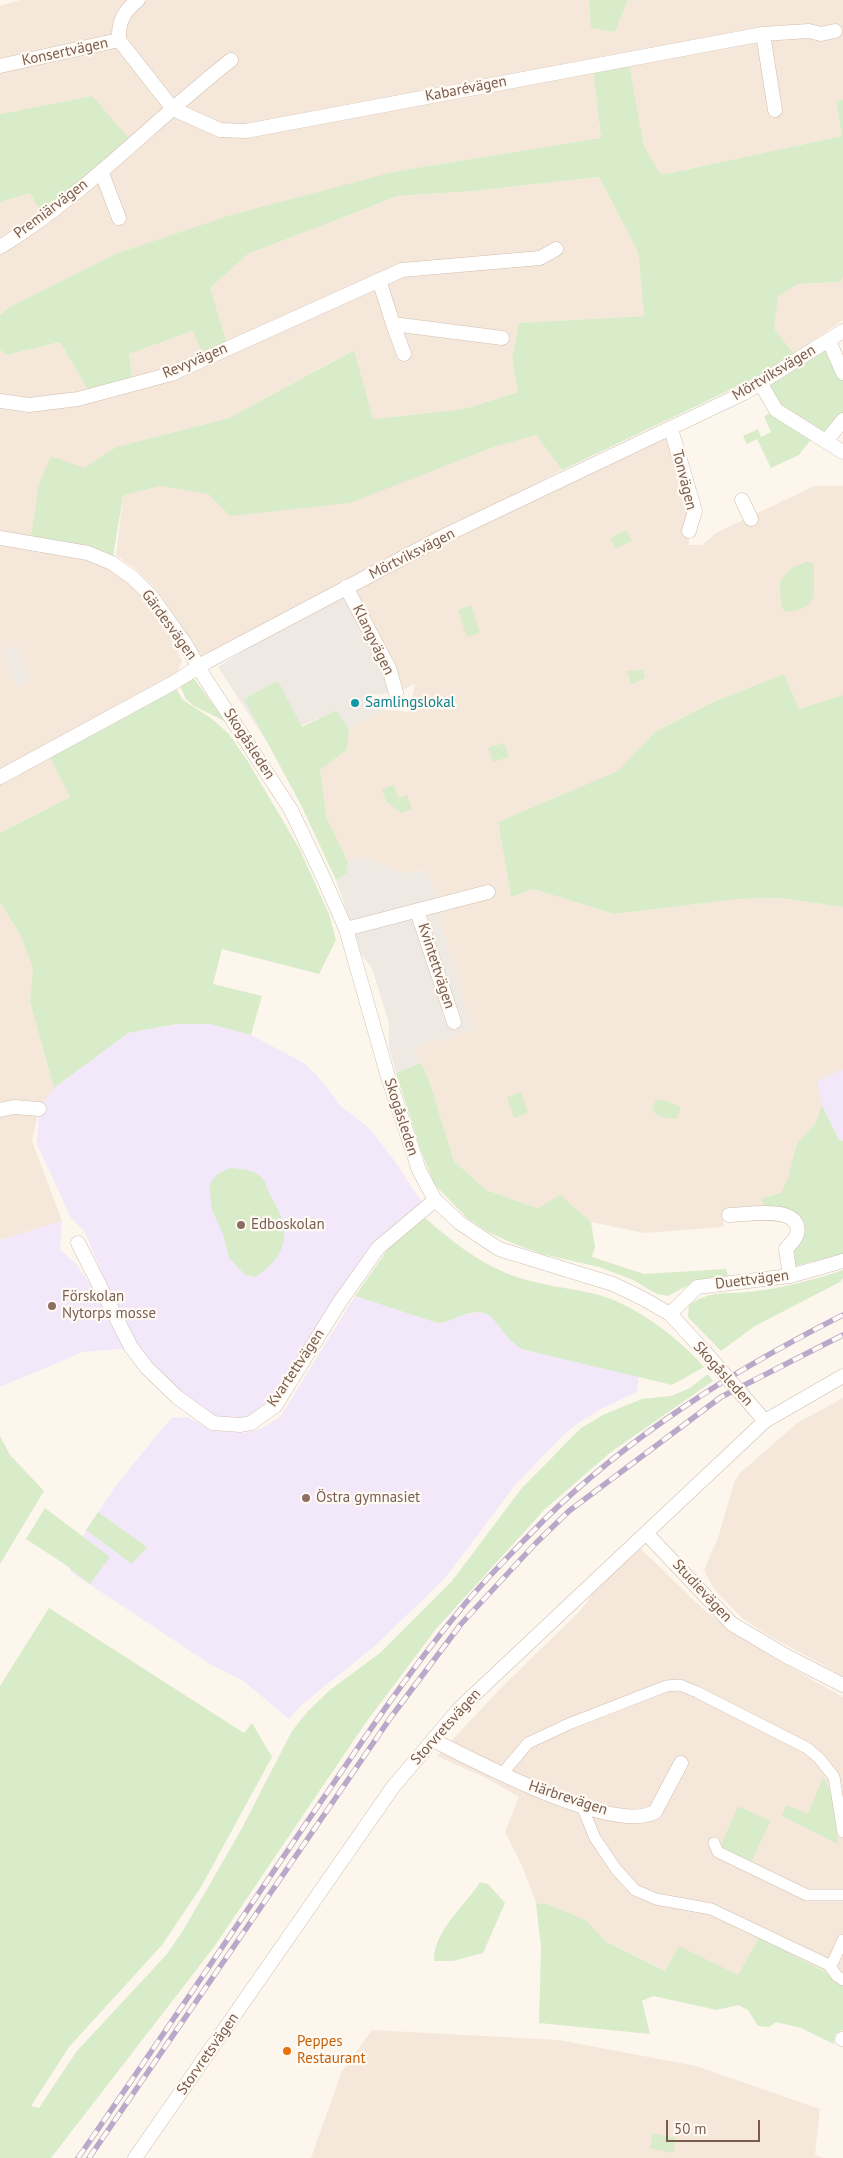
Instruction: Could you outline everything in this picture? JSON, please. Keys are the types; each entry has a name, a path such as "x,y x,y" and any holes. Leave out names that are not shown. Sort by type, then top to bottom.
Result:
{"street":[{"path":"119,40 119,28 127,9 138,0"},
{"name":"Kabarévägen","path":"174,108 220,130 246,131 763,34 809,30 821,34 835,31"},
{"path":"763,34 775,110"},
{"name":"Konsertvägen","path":"0,66 119,40 174,108"},
{"path":"174,108 190,92 231,60"},
{"name":"Premiärvägen","path":"0,247 44,218 174,108"},
{"name":"Premiärvägen","path":"101,171 119,218"},
{"name":"Revyvägen","path":"0,401 29,405 78,399 171,374 402,270 540,258 556,249"},
{"path":"379,280 404,354"},
{"path":"393,324 502,338"},
{"name":"Mörtviksvägen","path":"0,777 173,683 199,666 448,534 761,384 843,331"},
{"name":"Mörtviksvägen","path":"828,341 843,373"},
{"path":"761,384 776,410 843,452"},
{"path":"826,441 843,420"},
{"name":"Tonvägen","path":"671,428 695,511 689,531"},
{"path":"742,500 751,519"},
{"name":"Gärdesvägen","path":"0,538 88,553 112,563 133,578 152,596 199,666"},
{"name":"Klangvägen","path":"346,587 389,668 396,694"},
{"name":"Skogåsleden","path":"199,666 292,810 346,930 388,1077 419,1170 435,1200 460,1223 499,1249 613,1284 670,1314 765,1421"},
{"name":"Kvintettvägen","path":"346,930 488,892"},
{"name":"Kvintettvägen","path":"418,911 454,1022"},
{"path":"0,1110 14,1107 39,1109"},
{"name":"Kvartettvägen","path":"78,1243 131,1348 147,1368 176,1397 213,1422 240,1425 251,1423 275,1406 339,1303 378,1248 435,1200"},
{"path":"729,1216 775,1213 788,1215 797,1223 798,1232 794,1241 786,1249 790,1276"},
{"name":"Duettvägen","path":"670,1314 697,1287 790,1276 843,1262"},
{"name":"Storvretsvägen","path":"135,2158 393,1786 460,1708 765,1421 843,1376"},
{"name":"Studievägen","path":"646,1533 732,1624 788,1657 843,1685"},
{"path":"502,1774 528,1743 639,1696 666,1686 680,1685 807,1748 819,1758 834,1777 843,1832"},
{"name":"Härbrevägen","path":"433,1740 502,1774 582,1806 625,1816 648,1816 655,1812 681,1762"},
{"path":"582,1806 595,1838 616,1869 635,1890 656,1899 711,1909 829,1966 843,1980"},
{"path":"714,1843 718,1852 807,1895 843,1895"},
{"path":"829,1966 833,1962 843,1940"}],"shaded area":[{"path":"20,0 589,0 591,28 615,32 628,0 843,0 843,100 836,102 842,136 661,175 644,146 629,64 593,71 601,138 397,171 115,254 9,307 0,315 0,202 30,193 44,217 92,96 0,114 0,6"},
{"path":"599,177 638,252 644,316 520,323 512,359 518,392 464,409 373,419 353,350 229,418 116,447 84,469 88,553 152,597 182,661 173,683 70,797 0,833 0,350 7,355 60,342 91,395 133,383 129,354 193,331 210,288 248,254 398,196 473,191"},
{"path":"843,276 843,320 794,354 774,328 777,296 798,284 841,282"},
{"path":"671,429 695,511 689,531 689,545 702,545 716,533 814,486 843,486 843,695 799,709 783,675 713,702 655,732 619,771 498,822 511,897 533,889 614,914 739,899 780,898 843,907 843,1141 822,1105 815,1124 797,1144 788,1178 781,1193 761,1198 765,1208 722,1212 724,1227 644,1233 591,1222 560,1196 538,1208 486,1190 454,1161 429,1080 413,1048 472,1030 439,915 437,898 426,870 405,874 363,857 348,862 327,818 320,770 347,750 349,729 357,722 386,710 409,712 415,684 396,693 346,587"},
{"path":"536,435 562,470 203,659 156,589 137,570 116,555 123,496 160,486 208,494 230,516"},
{"path":"346,587 396,693 373,695 386,710 357,722 349,729 336,710 267,742 218,667"},
{"path":"17,645 30,681 17,686 3,650"},
{"path":"363,857 405,874 427,870 437,898 439,915 473,1030 413,1048 421,1063 396,1073 389,1048 389,1023 372,968 362,955 336,880 347,873 348,862"},
{"path":"0,902 21,936 33,968 30,1002 54,1088 39,1109 32,1141 62,1221 0,1240"},
{"name":"Edboskolan","path":"177,1024 210,1024 251,1035 304,1063 316,1074 340,1105 369,1128 394,1160 425,1207 378,1248 261,1416 213,1423 131,1348 83,1352 0,1387 0,1240 62,1221 60,1249 77,1265 130,1344 85,1232 71,1218 37,1144 39,1109 54,1088 128,1033"},
{"path":"843,1069 843,1141 839,1140 822,1105 817,1081"},
{"name":"Östra gymnasiet","path":"355,1296 437,1323 444,1323 455,1317 475,1312 488,1313 496,1320 505,1334 521,1349 639,1376 637,1392 601,1409 578,1423 562,1436 516,1484 445,1578 375,1646 300,1706 289,1719 242,1680 208,1663 71,1572 71,1566 86,1530 117,1484 172,1417 189,1418 214,1431 243,1433 263,1428 280,1417"},
{"path":"843,1398 843,1676 764,1633 742,1618 714,1589 704,1570 718,1538 734,1483 739,1474 797,1423"},
{"path":"639,1547 702,1608 728,1629 772,1657 843,1697 843,1986 825,1972 759,1937 738,1976 679,1947 666,1971 605,1941 586,1921 548,1904 536,1903 523,1868 505,1832 519,1797 486,1778 437,1756 503,1686 581,1610 603,1579"},
{"path":"372,2030 559,2040 696,2066 820,2109 815,2155 825,2158 311,2158 342,2071"}],"green space":[{"path":"589,0 628,0 615,32 591,28"},
{"path":"629,64 644,146 661,175 842,136 836,101 843,100 843,276 841,282 798,284 778,296 774,328 794,354 753,379 562,470 536,435 493,447 350,503 230,516 208,494 160,486 123,496 112,563 30,543 39,484 51,456 84,468 116,447 229,418 354,350 373,419 464,409 518,392 512,359 519,323 644,316 638,252 599,177 473,191 398,196 248,254 210,288 228,348 204,358 193,331 129,354 133,384 91,395 60,342 7,355 0,350 0,315 9,307 115,254 231,215 397,171 601,138 593,70"},
{"path":"92,96 133,143 44,218 30,193 0,202 0,114"},
{"path":"829,341 843,373 843,420 826,441 815,434 799,455 771,468 757,439 747,444 743,436 758,429 761,437 771,432 764,416 776,411 761,384"},
{"path":"626,530 632,541 616,549 610,538"},
{"path":"808,561 814,565 813,598 805,607 785,612 781,605 780,581 792,568"},
{"path":"471,605 480,633 467,637 458,610"},
{"path":"643,670 645,678 631,685 627,671"},
{"path":"784,674 799,709 843,695 843,907 780,898 739,899 614,914 533,889 511,897 498,822 618,771 655,732 713,702"},
{"path":"192,676 226,722 194,706 186,699 179,684"},
{"path":"278,681 302,727 336,710 349,729 347,750 320,770 327,818 348,862 347,873 336,880 301,805 244,699"},
{"path":"173,683 183,700 211,718 229,734 247,760 299,848 329,914 336,940 319,974 222,949 213,984 262,996 251,1035 210,1024 177,1024 128,1033 54,1088 30,1002 33,968 21,936 0,902 0,833 70,797 47,751"},
{"path":"504,743 509,757 493,762 488,748"},
{"path":"394,785 398,798 407,795 412,809 401,813 386,801 382,789"},
{"path":"421,1063 429,1080 454,1161 486,1190 538,1208 560,1195 591,1222 595,1247 592,1257 644,1274 726,1269 728,1277 713,1277 694,1282 668,1296 657,1294 633,1280 599,1267 542,1254 512,1243 488,1232 467,1218 434,1184 420,1148 396,1073"},
{"path":"521,1092 528,1113 514,1118 507,1097"},
{"path":"657,1100 664,1100 681,1107 676,1119 661,1117 654,1112 652,1106"},
{"path":"822,1105 839,1140 843,1141 843,1254 795,1266 793,1259 795,1249 804,1231 805,1224 788,1209 778,1207 765,1208 761,1198 781,1193 788,1178 797,1143 815,1124"},
{"path":"230,1168 250,1171 262,1178 284,1229 283,1244 278,1256 256,1277 245,1275 229,1258 223,1234 212,1210 209,1185 217,1174"},
{"path":"425,1218 474,1256 506,1273 539,1283 595,1294 625,1305 640,1313 669,1334 704,1367 672,1385 521,1349 508,1337 493,1318 485,1313 474,1312 437,1323 355,1296 390,1246"},
{"path":"843,1270 843,1278 840,1282 755,1326 721,1351 688,1317 689,1305 705,1297 772,1289 808,1281"},
{"path":"708,1374 713,1381 611,1452 545,1509 436,1629 364,1725 214,1947 51,2158 0,2158 0,1686 49,1608 244,1733 252,1723 272,1757 201,1887 162,1945 69,2047 31,2106 39,2108 76,2052 167,1954 184,1929 241,1830 292,1731 308,1711 330,1690 380,1653 452,1581 521,1489 581,1428 605,1414 642,1399 671,1396 690,1388"},
{"path":"0,1436 10,1455 44,1491 0,1564"},
{"path":"45,1508 110,1557 90,1584 63,1563 26,1539"},
{"path":"98,1512 147,1547 132,1564 86,1530"},
{"path":"823,1777 832,1794 838,1844 782,1816 786,1805 808,1814"},
{"path":"738,1806 770,1821 752,1861 720,1847"},
{"path":"480,1882 488,1884 505,1903 483,1953 453,1961 434,1961 435,1950 444,1929"},
{"path":"536,1903 548,1904 587,1921 605,1941 665,1971 679,1946 738,1975 759,1937 825,1972 843,1986 843,2030 835,2034 834,2044 801,2028 776,2022 769,2027 758,2026 748,2010 738,2005 717,2010 653,1996 642,2001 650,2034 539,2023 541,1947"},
{"path":"653,2133 676,2138 673,2153 650,2148"}],"railway":[{"path":"78,2158 381,1714 419,1661 470,1598 543,1521 611,1460 685,1406 723,1382 762,1358 843,1315"},
{"path":"89,2158 391,1717 461,1624 535,1544 569,1511 721,1397 843,1335"}],"place":[{"name":"Samlingslokal","path":"355,703"},
{"name":"Edboskolan","path":"241,1225"},
{"name":"Förskolan Nytorps mosse","path":"52,1306"},
{"name":"Östra gymnasiet","path":"306,1498"},
{"name":"Peppes Restaurant","path":"287,2051"}]}
